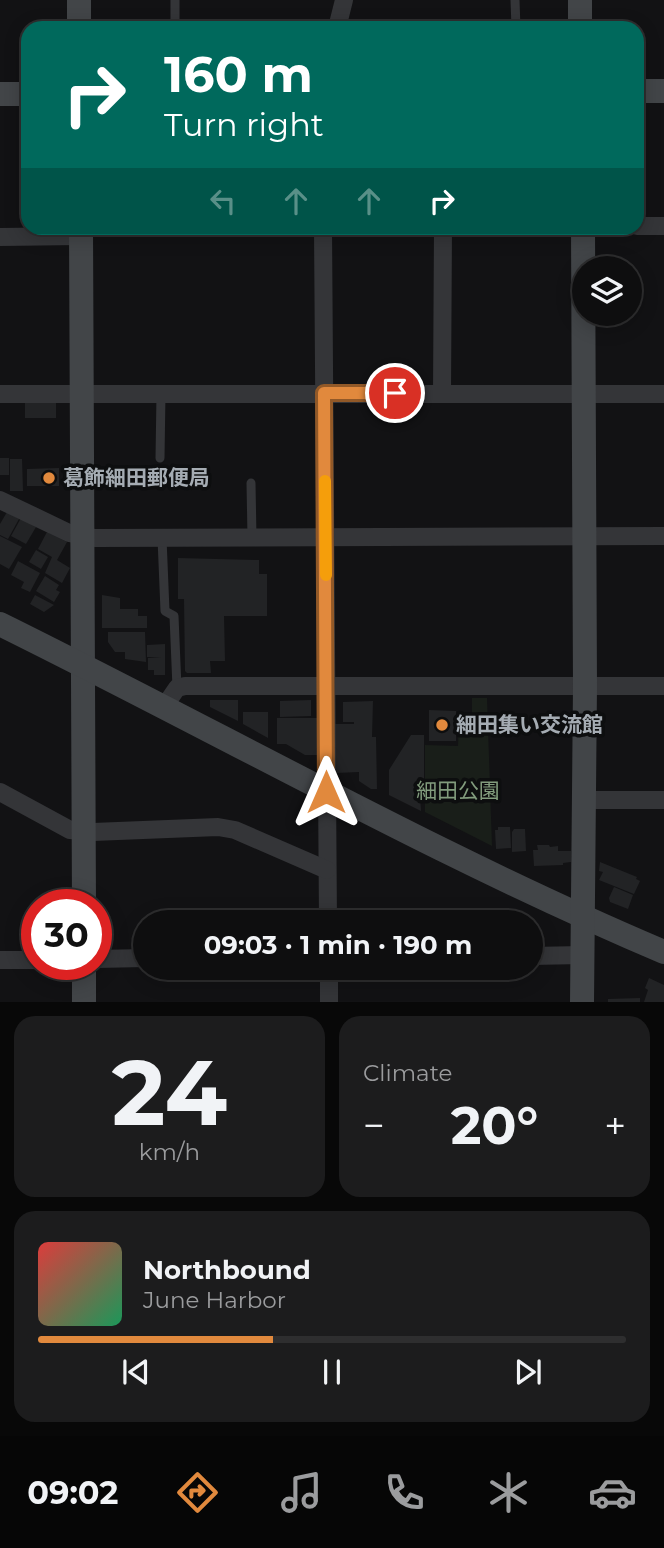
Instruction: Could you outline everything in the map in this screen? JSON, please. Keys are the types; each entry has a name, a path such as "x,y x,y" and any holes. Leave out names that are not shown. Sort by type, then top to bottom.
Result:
{"street":[{"path":"79,0 79,21"},
{"path":"339,21 344,0"},
{"path":"580,0 580,21"},
{"path":"644,91 664,91"},
{"path":"0,94 21,94"},
{"path":"644,226 664,226"},
{"path":"0,237 27,235"},
{"path":"81,235 84,889"},
{"path":"323,235 328,910"},
{"path":"442,393 443,235"},
{"path":"582,1002 585,686 583,235"},
{"path":"0,394 664,394"},
{"path":"0,500 69,533 95,538 664,536"},
{"path":"0,624 82,664 170,697 326,792 583,917 664,953"},
{"path":"170,697 185,686 664,686"},
{"path":"0,792 70,830 218,827 235,830 327,870"},
{"path":"584,800 664,800"},
{"path":"543,956 583,955"},
{"path":"112,959 133,958"},
{"path":"0,960 21,960"},
{"path":"84,980 84,1002"},
{"path":"329,980 329,1002"}],"lane":[{"path":"175,0 175,21"},
{"path":"515,0 516,21"},
{"path":"160,458 161,394"},
{"path":"251,483 252,537"},
{"path":"162,538 165,611 174,616 170,697"}],"green space":[{"name":"細田公園","path":"472,698 487,698 492,846 425,812 425,745 458,746 459,720 472,720"}],"building":[{"path":"25,403 56,403 56,418 25,418"},
{"path":"0,458 9,458 9,475 0,475"},
{"path":"10,459 22,459 23,491 10,491"},
{"path":"59,468 59,486 27,486 27,469"},
{"path":"7,512 19,519 8,539 0,535 0,524"},
{"path":"21,518 36,527 26,544 11,536"},
{"path":"47,532 67,542 57,560 70,568 62,583 45,573 52,557 38,549"},
{"path":"0,536 22,547 9,569 0,564"},
{"path":"36,550 48,557 41,569 29,562"},
{"path":"178,558 259,560 259,574 267,574 267,616 224,616 225,661 210,661 211,673 185,671 184,599 178,599"},
{"path":"18,561 40,573 30,592 21,588 24,582 11,575"},
{"path":"45,576 59,585 56,590 60,592 54,602 36,591"},
{"path":"35,595 54,605 44,612 30,604"},
{"path":"102,595 120,598 120,609 138,609 138,616 147,616 147,628 102,628"},
{"path":"108,632 145,632 146,662 125,659 125,652 115,652 108,642"},
{"path":"165,644 165,675 154,675 154,670 148,670 148,658 161,657 147,657 147,645"},
{"path":"210,700 238,700 238,721 210,707"},
{"path":"311,700 311,716 280,717 280,701"},
{"path":"373,701 372,737 376,737 377,789 371,789 359,781 359,772 336,773 335,724 354,724 343,722 343,702"},
{"path":"429,710 456,711 456,741 429,741"},
{"path":"243,712 268,712 268,738 243,724"},
{"path":"277,718 317,718 317,755 305,755 286,744 277,744"},
{"path":"411,735 424,735 424,796 420,796 421,811 389,795 389,770"},
{"path":"498,827 510,827 511,848 496,849 495,830 498,830"},
{"path":"514,829 525,829 526,851 512,852"},
{"path":"537,845 558,846 558,851 571,851 571,862 563,865 534,866 533,850 538,850"},
{"path":"600,862 637,877 640,881 634,894 599,880 603,872 599,871"},
{"path":"614,887 633,895 628,909 610,902"},
{"path":"649,978 664,985 664,1002 644,1002"},
{"path":"640,998 640,1002 608,1002 608,999"}],"slow traffic":[{"path":"325,481 326,575"}],"place":[{"name":"葛飾細田郵便局","path":"49,478"},
{"name":"細田集い交流館","path":"442,725"}],"route":[{"path":"326,792 324,393 395,393"}]}
